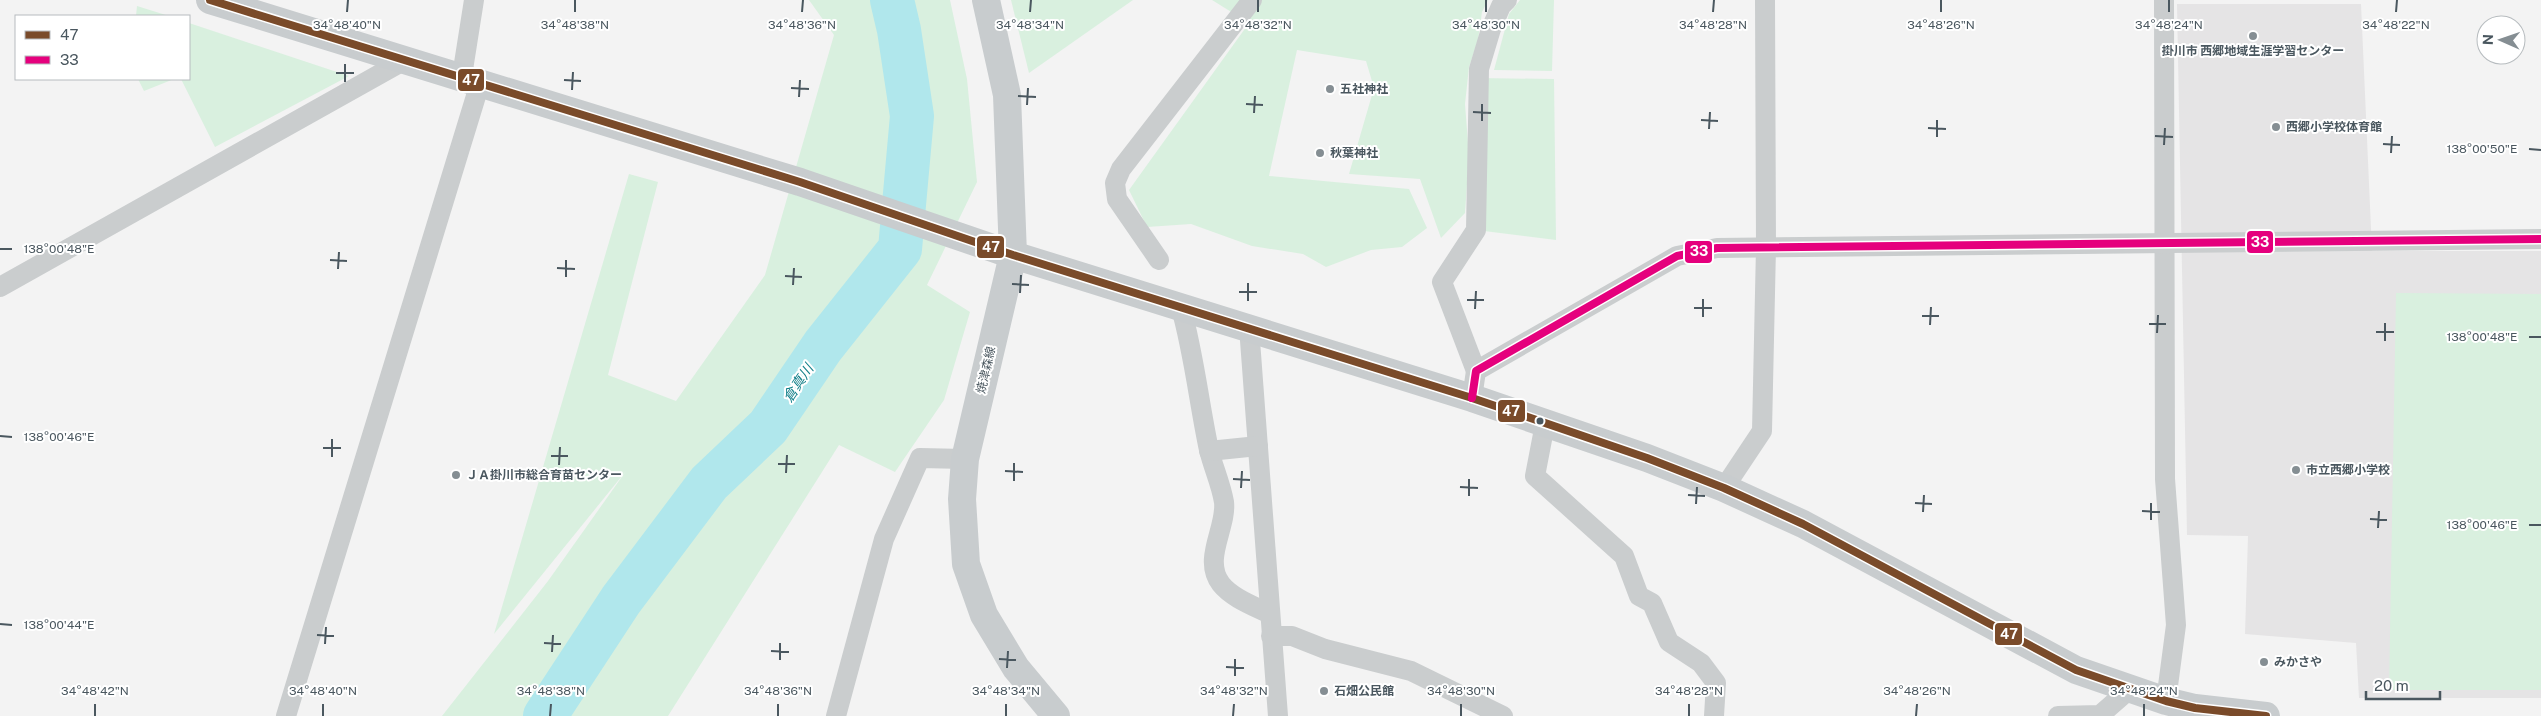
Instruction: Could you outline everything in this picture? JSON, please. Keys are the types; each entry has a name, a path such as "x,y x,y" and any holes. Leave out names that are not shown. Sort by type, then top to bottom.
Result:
{"main road":[{"path":"210,0 808,184 1013,255 1472,398 1647,458 1724,488 1803,524 2076,670 2166,700 2195,712 2266,716"},
{"name":"焼津森線","path":"986,0 1006,95 1013,255 965,459 962,499 966,564 984,615 1016,668 1056,716"}],"street":[{"path":"286,716 471,79 474,0"},
{"path":"1159,260 1117,199 1114,183 1121,169 1252,0"},
{"path":"1472,398 1476,371 1442,282 1476,230 1479,69 1491,29 1501,6 1507,0"},
{"path":"1724,488 1762,431 1766,248 1765,0"},
{"path":"2164,0 2163,242 2165,479 2176,626 2166,700"},
{"path":"0,287 405,60"},
{"path":"1476,371 1677,256 1717,248 2541,239"},
{"path":"1181,308 1188,334 1209,451 1224,502 1215,556 1215,568 1221,583 1237,597 1270,614"},
{"path":"1249,328 1278,716"},
{"path":"1545,424 1535,476 1624,556 1640,596 1652,603 1669,642 1701,663 1716,683 1714,716"},
{"path":"1209,451 1258,446"},
{"path":"836,716 884,540 920,458 965,459"},
{"path":"1271,636 1292,636 1325,649 1411,672 1503,716"},
{"path":"2058,716 2100,715 2131,688"}],"shaded area":[{"path":"2177,4 2361,4 2372,251 2541,251 2541,698 2359,698 2356,643 2245,634 2248,536 2187,535"}],"green space":[{"path":"809,0 950,0 967,79 977,182 927,285 970,312 944,400 895,472 839,445 668,716 442,716 548,581 626,471 494,634 629,174 658,182 608,375 676,401 765,275 834,35"},
{"path":"1011,0 1133,0 1029,73"},
{"path":"1212,0 1488,0 1482,12 1478,40 1469,67 1465,104 1469,156 1465,213 1441,238 1420,179 1349,174 1374,88 1366,61 1297,50 1269,176 1409,189 1427,228 1402,247 1371,250 1326,267 1303,254 1252,246 1191,224 1147,227 1129,190 1249,23"},
{"path":"1520,0 1554,0 1552,71 1494,70 1509,14"},
{"path":"137,6 166,15 136,15"},
{"path":"190,23 349,76 215,147 182,80 190,80"},
{"path":"1478,78 1554,79 1556,240 1476,230"},
{"path":"138,80 172,80 144,91"},
{"path":"2396,293 2541,294 2541,690 2389,690"}],"waterway":[{"name":"倉真川","path":"545,716 621,600 709,483 768,427 823,346 900,249 912,116 899,30 892,0"}],"transit line":[{"name":"47","path":"210,0 800,182 1013,255 1472,398 1647,458 1724,488 1803,524 2076,670 2166,701 2195,708 2266,716"},
{"name":"33","path":"1472,398 1476,371 1677,256 1717,248 2541,239"}],"place":[{"name":"掛川市 西郷地域生涯学習センター","path":"2253,36"},
{"name":"五社神社","path":"1330,89"},
{"name":"西郷小学校体育館","path":"2276,127"},
{"name":"秋葉神社","path":"1320,153"},
{"name":"市立西郷小学校","path":"2296,470"},
{"name":"ＪＡ掛川市総合育苗センター","path":"456,475"},
{"name":"みかさや","path":"2264,662"},
{"name":"石畑公民館","path":"1324,691"}]}
